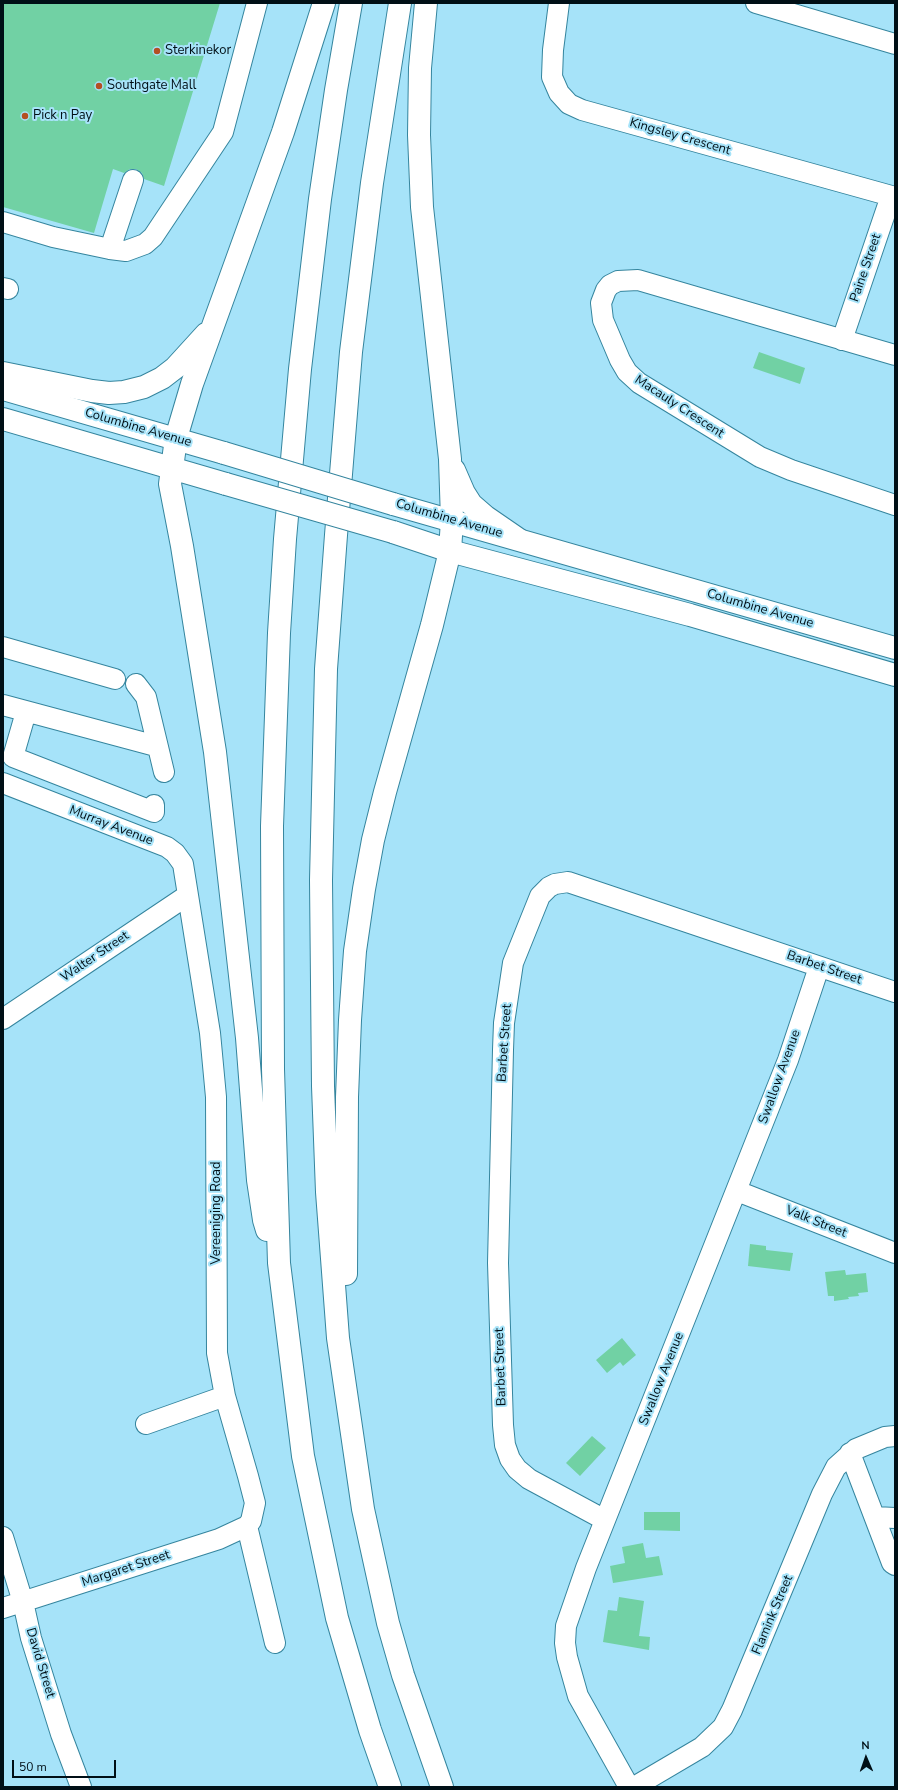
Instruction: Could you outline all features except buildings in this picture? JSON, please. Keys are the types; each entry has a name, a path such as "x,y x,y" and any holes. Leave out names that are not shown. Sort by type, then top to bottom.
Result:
{"main road":[{"path":"279,1263 264,1220 258,1180 247,1038 223,809 183,553 170,484 176,438 192,384 283,132 324,3"},
{"path":"351,3 336,90 320,199 300,369 279,633 272,826 272,1069 279,1263 303,1456 335,1610 370,1730 390,1787"},
{"path":"400,3 372,183 351,352 326,669 321,880 323,1086 327,1192 338,1338 363,1509 388,1623 403,1675 442,1787"},
{"path":"338,1338 344,1300 346,1270 347,1097 350,1020 355,951 364,889 384,792 432,625 450,551 452,520 450,459 422,207 419,128 420,68 426,3"},
{"path":"3,373 92,391 109,393 124,392 144,387 162,378 175,368 214,326"},
{"name":"Columbine Avenue","path":"3,389 176,438 393,504 895,648"},
{"name":"Columbine Avenue","path":"3,419 393,532 450,551 690,615 895,675"},
{"path":"450,459 464,493 471,504 486,517 518,539"}],"street":[{"path":"3,222 110,250 126,252 144,244 153,237 223,132 257,3"},
{"name":"Kingsley Crescent","path":"559,3 553,50 552,77 559,93 569,104 582,110 893,197"},
{"path":"756,3 814,11 895,44"},
{"path":"110,250 133,180"},
{"name":"Paine Street","path":"842,340 893,197"},
{"name":"Macauly Crescent","path":"895,356 638,280 618,281 610,285 606,290 601,303 603,320 620,360 627,372 639,383 760,457 791,470 895,505"},
{"path":"3,647 115,678"},
{"path":"136,684 146,697 156,746 164,772"},
{"path":"3,705 156,746"},
{"path":"26,712 13,757 154,812 154,805"},
{"name":"Murray Avenue","path":"3,783 167,847 175,853 183,864 188,895"},
{"name":"Barbet Street","path":"605,1520 529,1479 517,1470 510,1459 505,1445 502,1425 498,1263 502,1050 512,969 521,939 540,896 549,887 568,882 895,992"},
{"name":"Walter Street","path":"3,1019 188,895"},
{"name":"Vereeniging Road","path":"188,895 210,1033 216,1097 217,1353 225,1396 248,1476 254,1503 251,1521 247,1526"},
{"name":"Swallow Avenue","path":"629,1787 578,1696 572,1678 565,1643 566,1626 571,1607 605,1520 788,1060 819,967"},
{"name":"Valk Street","path":"737,1190 895,1253"},
{"path":"146,1424 225,1396"},
{"name":"Flamink Street","path":"634,1787 702,1747 723,1727 754,1659 825,1488 836,1467 850,1453 884,1437 895,1436"},
{"path":"850,1453 892,1563 895,1565"},
{"path":"875,1517 895,1518"},
{"path":"247,1526 274,1643"},
{"name":"Margaret Street","path":"3,1608 219,1539 247,1526"},
{"name":"David Street","path":"3,1537 61,1734 81,1787"}],"place":[{"name":"Sterkinekor","path":"157,51"},
{"name":"Southgate Mall","path":"99,86"},
{"name":"Pick n Pay","path":"25,116"}]}
